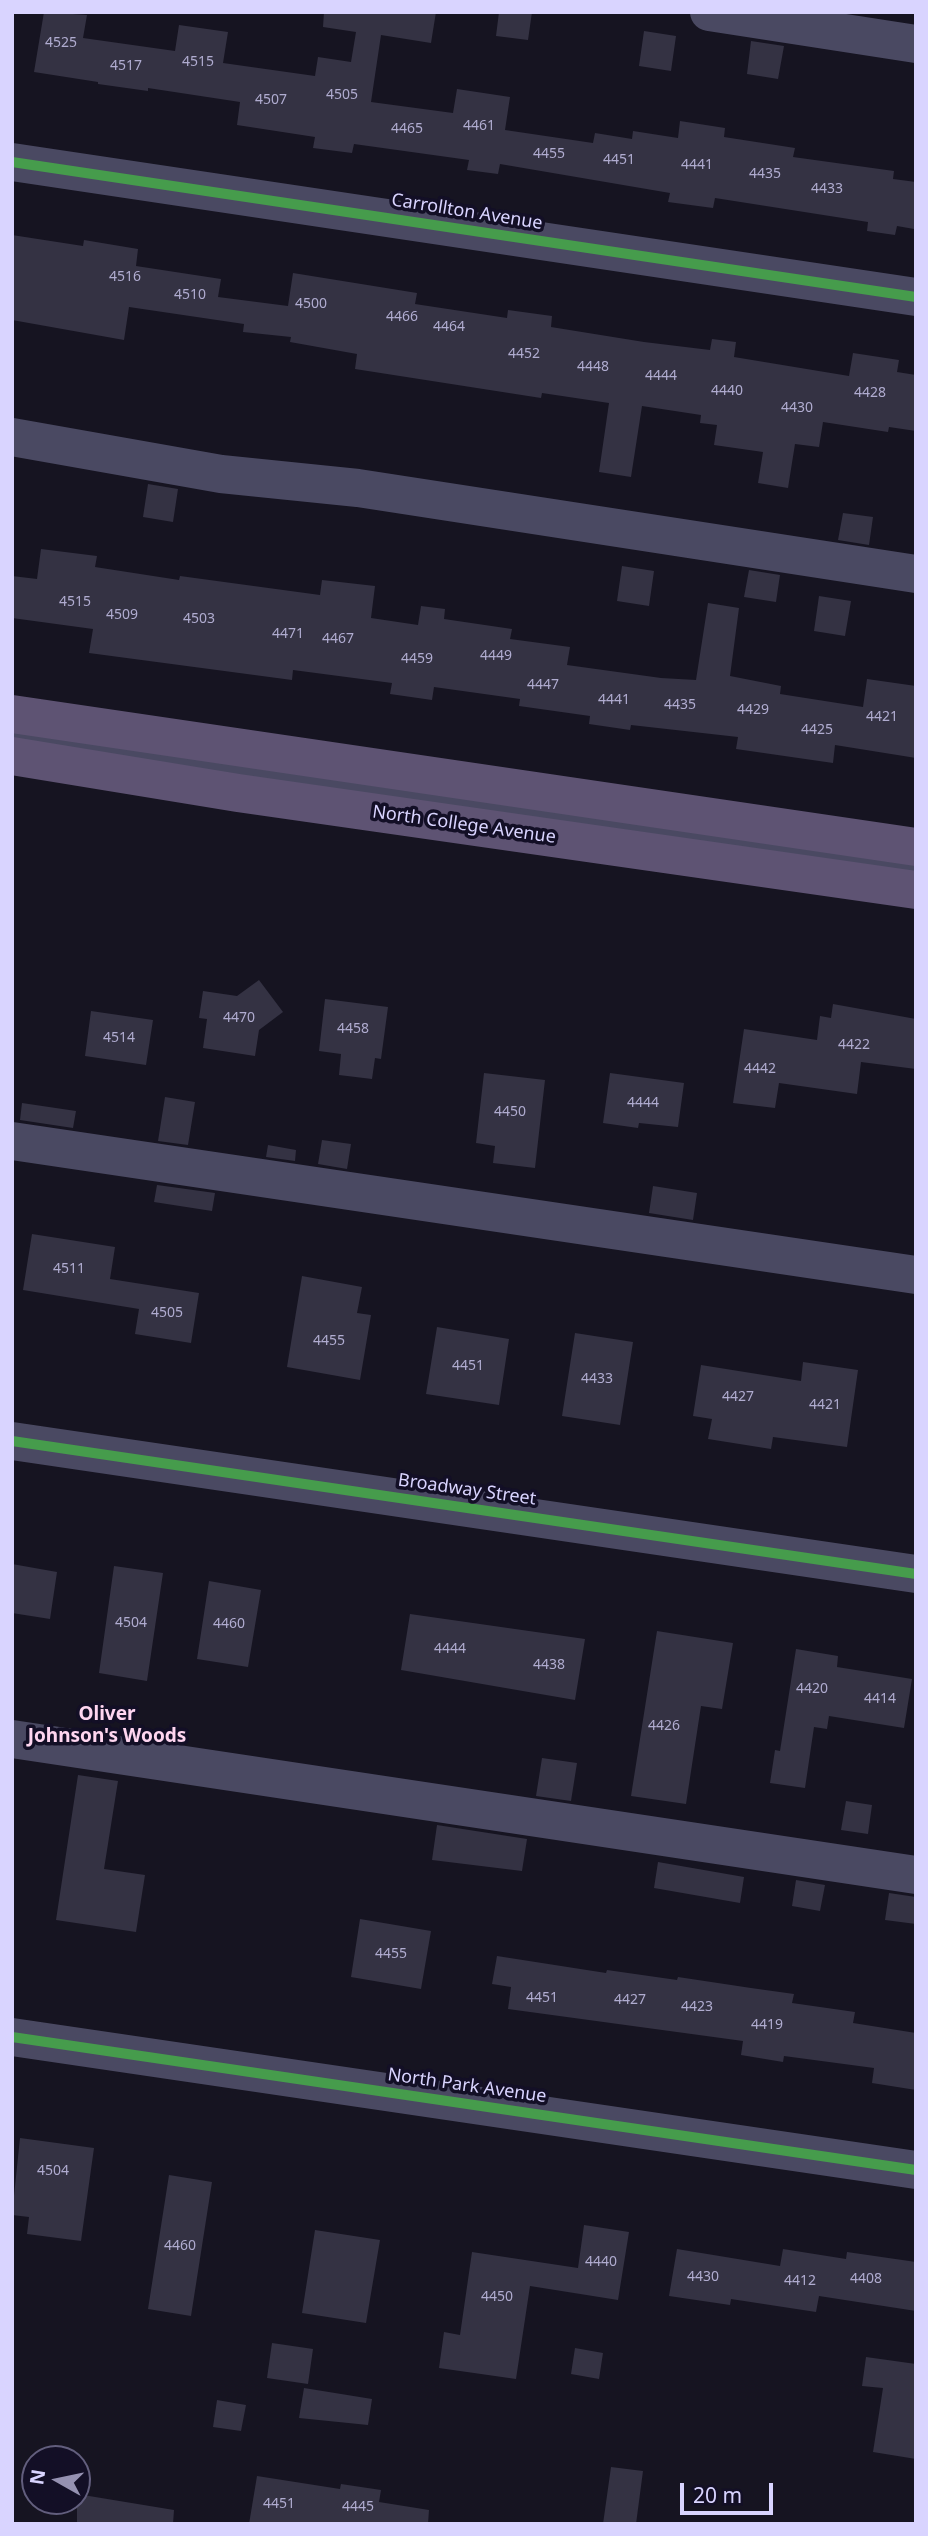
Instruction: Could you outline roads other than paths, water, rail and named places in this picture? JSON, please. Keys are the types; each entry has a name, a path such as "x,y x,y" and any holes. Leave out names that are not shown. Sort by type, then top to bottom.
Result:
{"main road":[{"path":"12,714 916,848"},
{"name":"North College Avenue","path":"12,756 251,795 916,890"}],"street":[{"path":"709,12 916,44"},
{"name":"Carrollton Avenue","path":"12,162 916,297"},
{"path":"12,437 221,474 358,488 916,574"},
{"name":"North College Avenue","path":"12,737 916,868"},
{"path":"12,1141 916,1275"},
{"name":"Broadway Street","path":"12,1440 916,1574"},
{"path":"12,1739 916,1875"},
{"name":"North Park Avenue","path":"12,2037 916,2170"}],"district":[{"name":"Oliver Johnson's Woods","path":"107,1726"}]}
